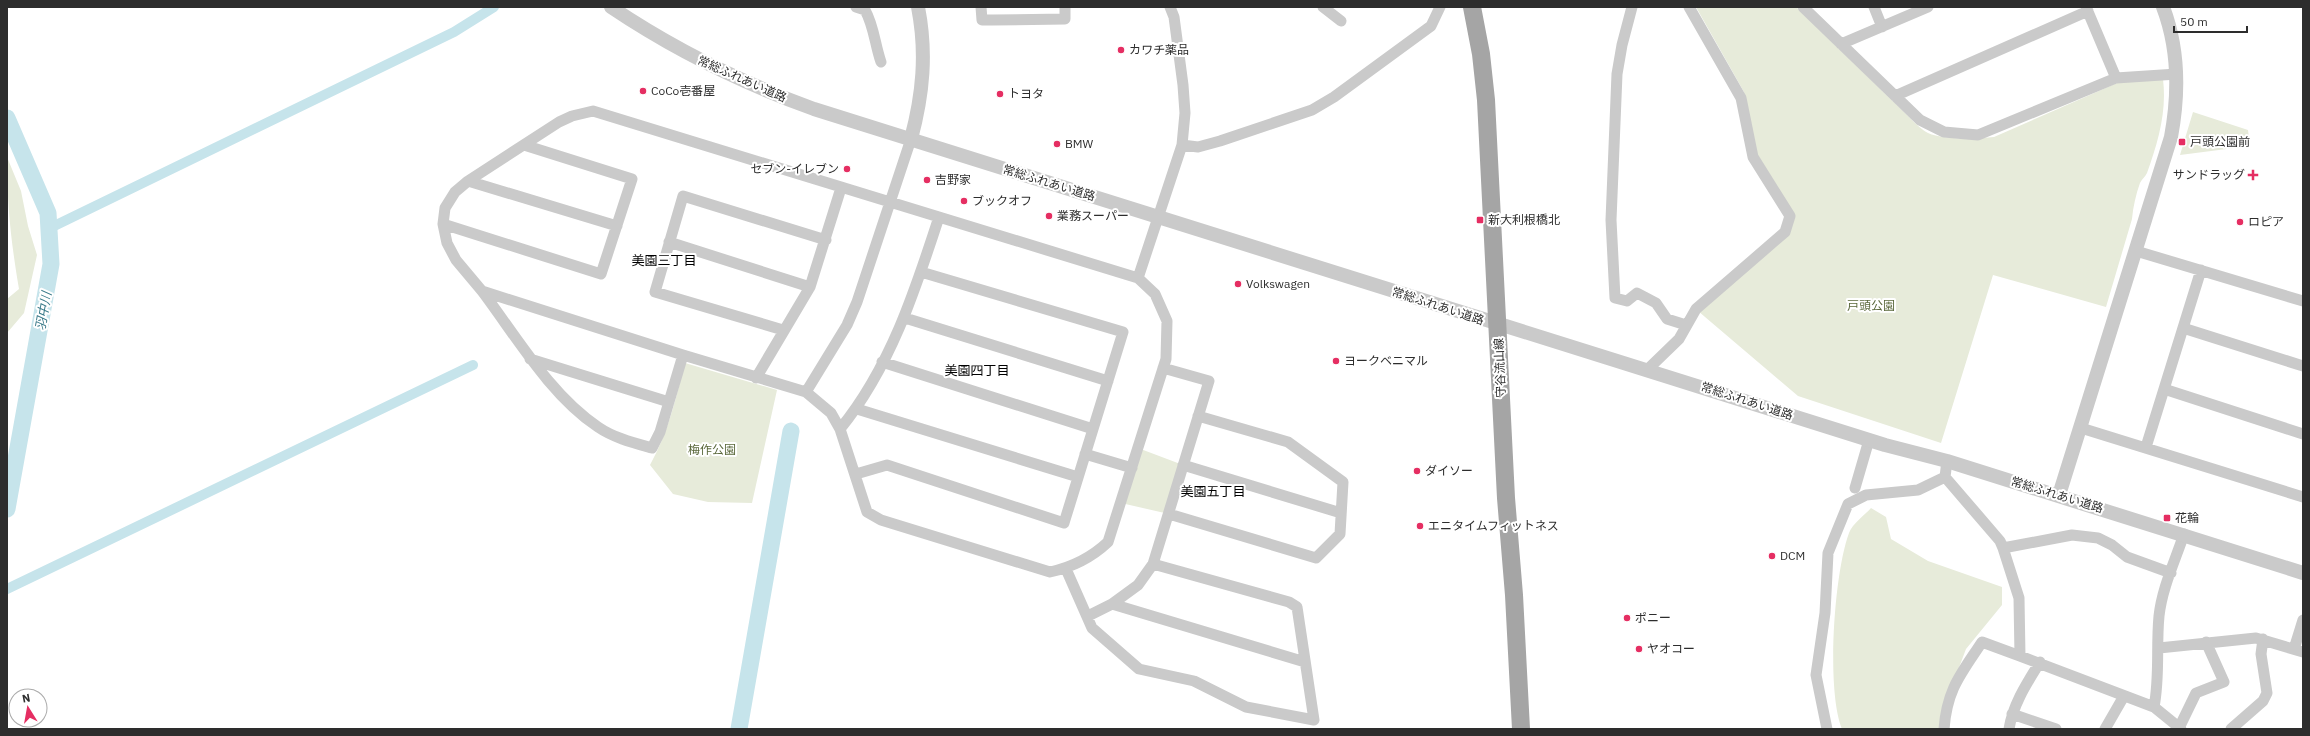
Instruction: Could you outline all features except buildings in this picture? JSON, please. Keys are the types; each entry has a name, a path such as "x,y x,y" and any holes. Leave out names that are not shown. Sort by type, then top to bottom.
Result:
{"main road":[{"name":"守谷流山線","path":"1472,7 1481,54 1486,100 1490,201 1499,325 1506,498 1514,595 1521,729"}],"street":[{"name":"常総ふれあい道路","path":"611,7 647,31 703,62 768,92 814,109 1159,216 1499,325 1869,440 1946,461 2184,534 2303,573"},
{"path":"856,7 865,10 872,22 874,44 882,62"},
{"path":"806,392 847,325 891,203 911,139 922,91 924,68 923,32 918,7"},
{"path":"981,7 982,20 1000,20 1065,19 1065,7"},
{"path":"1138,278 1182,145 1185,113 1183,85 1174,17 1170,7"},
{"path":"1323,7 1341,21"},
{"path":"1182,145 1198,146 1220,141 1312,110 1334,97 1431,26 1440,7"},
{"path":"1632,7 1622,44 1617,74 1611,220 1615,298 1627,301 1637,293 1656,303 1668,319 1686,325"},
{"path":"1647,370 1679,339 1696,308 1785,232 1790,216 1753,157 1741,98 1690,7"},
{"path":"1803,7 1920,120 1933,128 1956,134 1978,135 2116,78 2177,74"},
{"path":"1874,7 1882,27"},
{"path":"1841,44 1928,7"},
{"path":"2059,496 2171,137 2176,113 2177,74 2172,36 2163,7"},
{"path":"1895,96 2087,9 2116,78"},
{"path":"482,291 756,378 806,392 831,413 840,429 856,474 867,512 881,520 1050,572 1066,569 1089,557 1108,542 1163,368 1167,344 1167,321 1155,294 1138,278 593,112 583,112 566,119 468,180 455,192 445,208 443,224 447,243 456,260 482,291 529,358 581,415 599,428 628,442 652,448 660,432 683,355"},
{"path":"443,224 601,274 632,179 524,145"},
{"path":"468,180 617,226"},
{"path":"756,378 783,330 810,287 826,240 841,188"},
{"path":"783,330 655,292 668,242 683,196 826,240"},
{"path":"840,429 857,409 905,318 939,217"},
{"path":"668,242 810,287"},
{"path":"2136,251 2303,301"},
{"path":"2146,447 2201,270"},
{"path":"856,474 887,465 1064,523 1123,332 921,272"},
{"path":"905,318 1108,381"},
{"path":"2183,328 2303,366"},
{"path":"529,358 669,402"},
{"path":"882,362 1093,429"},
{"path":"1088,616 1112,604 1138,585 1153,564 1169,514 1209,381 1163,368"},
{"path":"2164,389 2303,434"},
{"path":"857,409 1078,477"},
{"path":"1169,514 1316,558 1340,534 1343,482 1288,442 1198,416"},
{"path":"2081,428 2303,497"},
{"path":"1855,488 1869,440"},
{"path":"1085,454 1132,468"},
{"path":"1946,461 1945,477 2000,541 2003,548 2019,598 2020,656"},
{"path":"1183,465 1341,513"},
{"path":"1826,729 1816,675 1825,613 1828,553 1848,504 1866,495 1918,490 1945,477"},
{"path":"2154,707 2158,687 2160,611 2184,534"},
{"path":"2003,548 2072,535 2098,538 2112,545 2127,557 2171,573"},
{"path":"1066,569 1092,628 1140,669 1194,681 1246,707 1314,720 1297,607 1289,602 1153,564"},
{"path":"1112,604 1305,662"},
{"path":"2159,648 2206,642 2263,639 2299,650 2303,620"},
{"path":"2231,729 2263,700 2267,693 2261,654 2263,639"},
{"path":"1944,729 1946,707 1954,684 1982,642 2040,662 2154,707 2180,728 2196,693 2224,682 2206,642"},
{"path":"2009,729 2012,714 2022,691 2040,662"},
{"path":"2104,729 2124,696"},
{"path":"2012,714 2056,729"}],"green space":[{"name":"戸頭公園","path":"1696,7 1796,7 1919,127 1928,133 1942,137 1994,137 2124,80 2163,79 2164,103 2161,127 2147,173 2140,183 2137,192 2132,219 2106,307 1993,275 1941,443 1798,396 1698,311 1794,221 1755,153 1744,92"},
{"path":"2193,112 2248,130 2250,146 2180,155"},
{"path":"7,157 21,191 28,226 37,255 24,313 7,333 7,299 19,289 10,223"},
{"name":"梅作公園","path":"685,363 777,390 752,503 708,502 673,494 650,465 667,428"},
{"path":"1138,448 1183,465 1169,514 1121,503"},
{"path":"1871,508 1886,517 1891,539 1928,561 2002,587 2002,605 1966,649 1949,694 1945,729 1842,729 1837,711 1834,688 1833,660 1839,575 1849,533 1856,523"}],"waterway":[{"path":"50,228 454,32 494,7"},
{"name":"羽中川","path":"7,118 48,213 51,264 7,509"},
{"path":"7,589 473,365"},
{"path":"739,729 791,431"}],"place":[{"name":"カワチ薬品","path":"1121,50"},
{"name":"CoCo壱番屋","path":"643,91"},
{"name":"トヨタ","path":"1000,94"},
{"name":"戸頭公園前","path":"2182,142"},
{"name":"BMW","path":"1057,144"},
{"name":"セブン-イレブン","path":"847,169"},
{"name":"サンドラッグ","path":"2253,175"},
{"name":"吉野家","path":"927,180"},
{"name":"ブックオフ","path":"964,201"},
{"name":"業務スーパー","path":"1049,216"},
{"name":"新大利根橋北","path":"1480,220"},
{"name":"ロピア","path":"2240,222"},
{"name":"Volkswagen","path":"1238,284"},
{"name":"ヨークベニマル","path":"1336,361"},
{"name":"ダイソー","path":"1417,471"},
{"name":"花輪","path":"2167,518"},
{"name":"エニタイムフィットネス","path":"1420,526"},
{"name":"DCM","path":"1772,556"},
{"name":"ポニー","path":"1627,618"},
{"name":"ヤオコー","path":"1639,649"}],"district":[{"name":"美園三丁目","path":"664,260"},
{"name":"美園四丁目","path":"977,370"},
{"name":"美園五丁目","path":"1213,491"}]}
